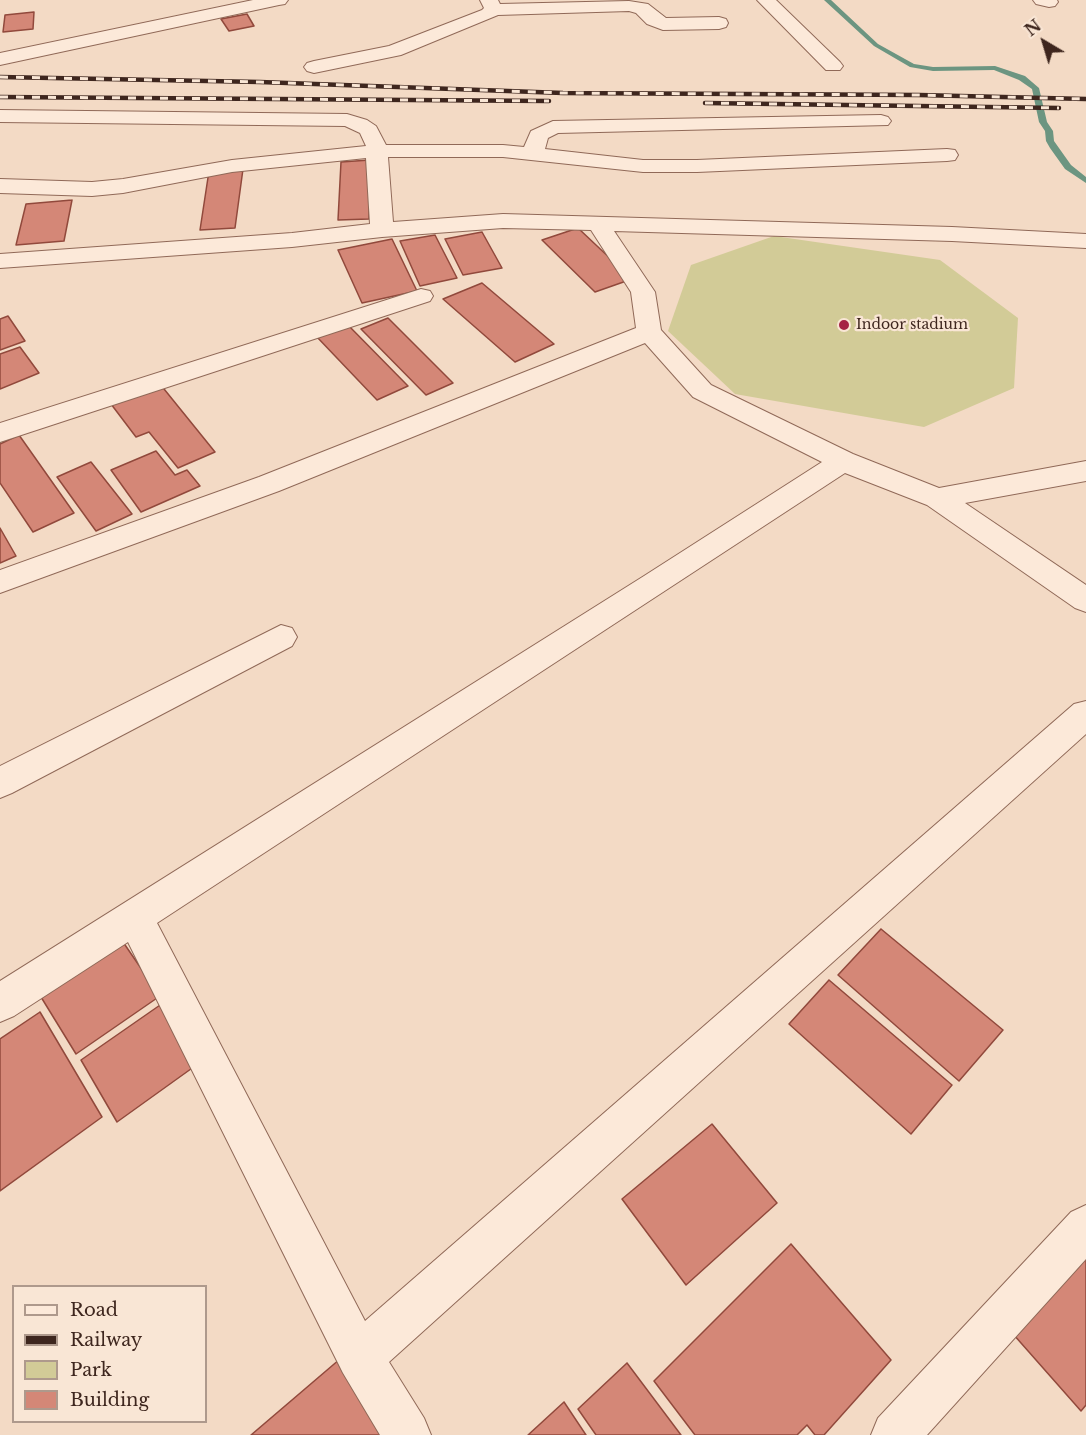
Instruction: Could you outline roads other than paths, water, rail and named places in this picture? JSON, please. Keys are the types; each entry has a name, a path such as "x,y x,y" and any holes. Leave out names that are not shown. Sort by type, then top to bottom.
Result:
{"street":[{"path":"0,59 279,0"},
{"path":"765,0 833,66"},
{"path":"314,67 380,56 492,5 629,6 642,8 663,24 719,23"},
{"path":"0,116 347,120 369,130 376,151 382,230"},
{"path":"533,155 538,135 553,127 881,122"},
{"path":"0,186 92,189 123,186 232,166 376,151 503,152 643,166 697,166 947,155"},
{"path":"0,261 292,240 382,230 503,221 952,234 1084,242"},
{"path":"598,224 643,292 649,332 702,391 843,461 937,498 1086,600"},
{"path":"0,433 421,296"},
{"path":"0,582 269,484 649,332"},
{"path":"0,1003 843,461"},
{"path":"937,498 1086,471"},
{"path":"0,783 281,637"},
{"path":"359,1357 1086,714"},
{"path":"135,917 359,1357 407,1435"},
{"path":"895,1435 1086,1227"}],"waterway":[{"path":"827,0 876,45 912,66 933,69 995,68 1022,78 1035,88 1043,122 1049,131 1050,141 1054,148 1068,167 1086,181"}],"railway":[{"path":"0,77 260,82 563,93 919,95 1086,99"},
{"path":"0,97 549,101"},
{"path":"705,103 1059,108"}],"place":[{"name":"Indoor stadium","path":"844,325"}]}
